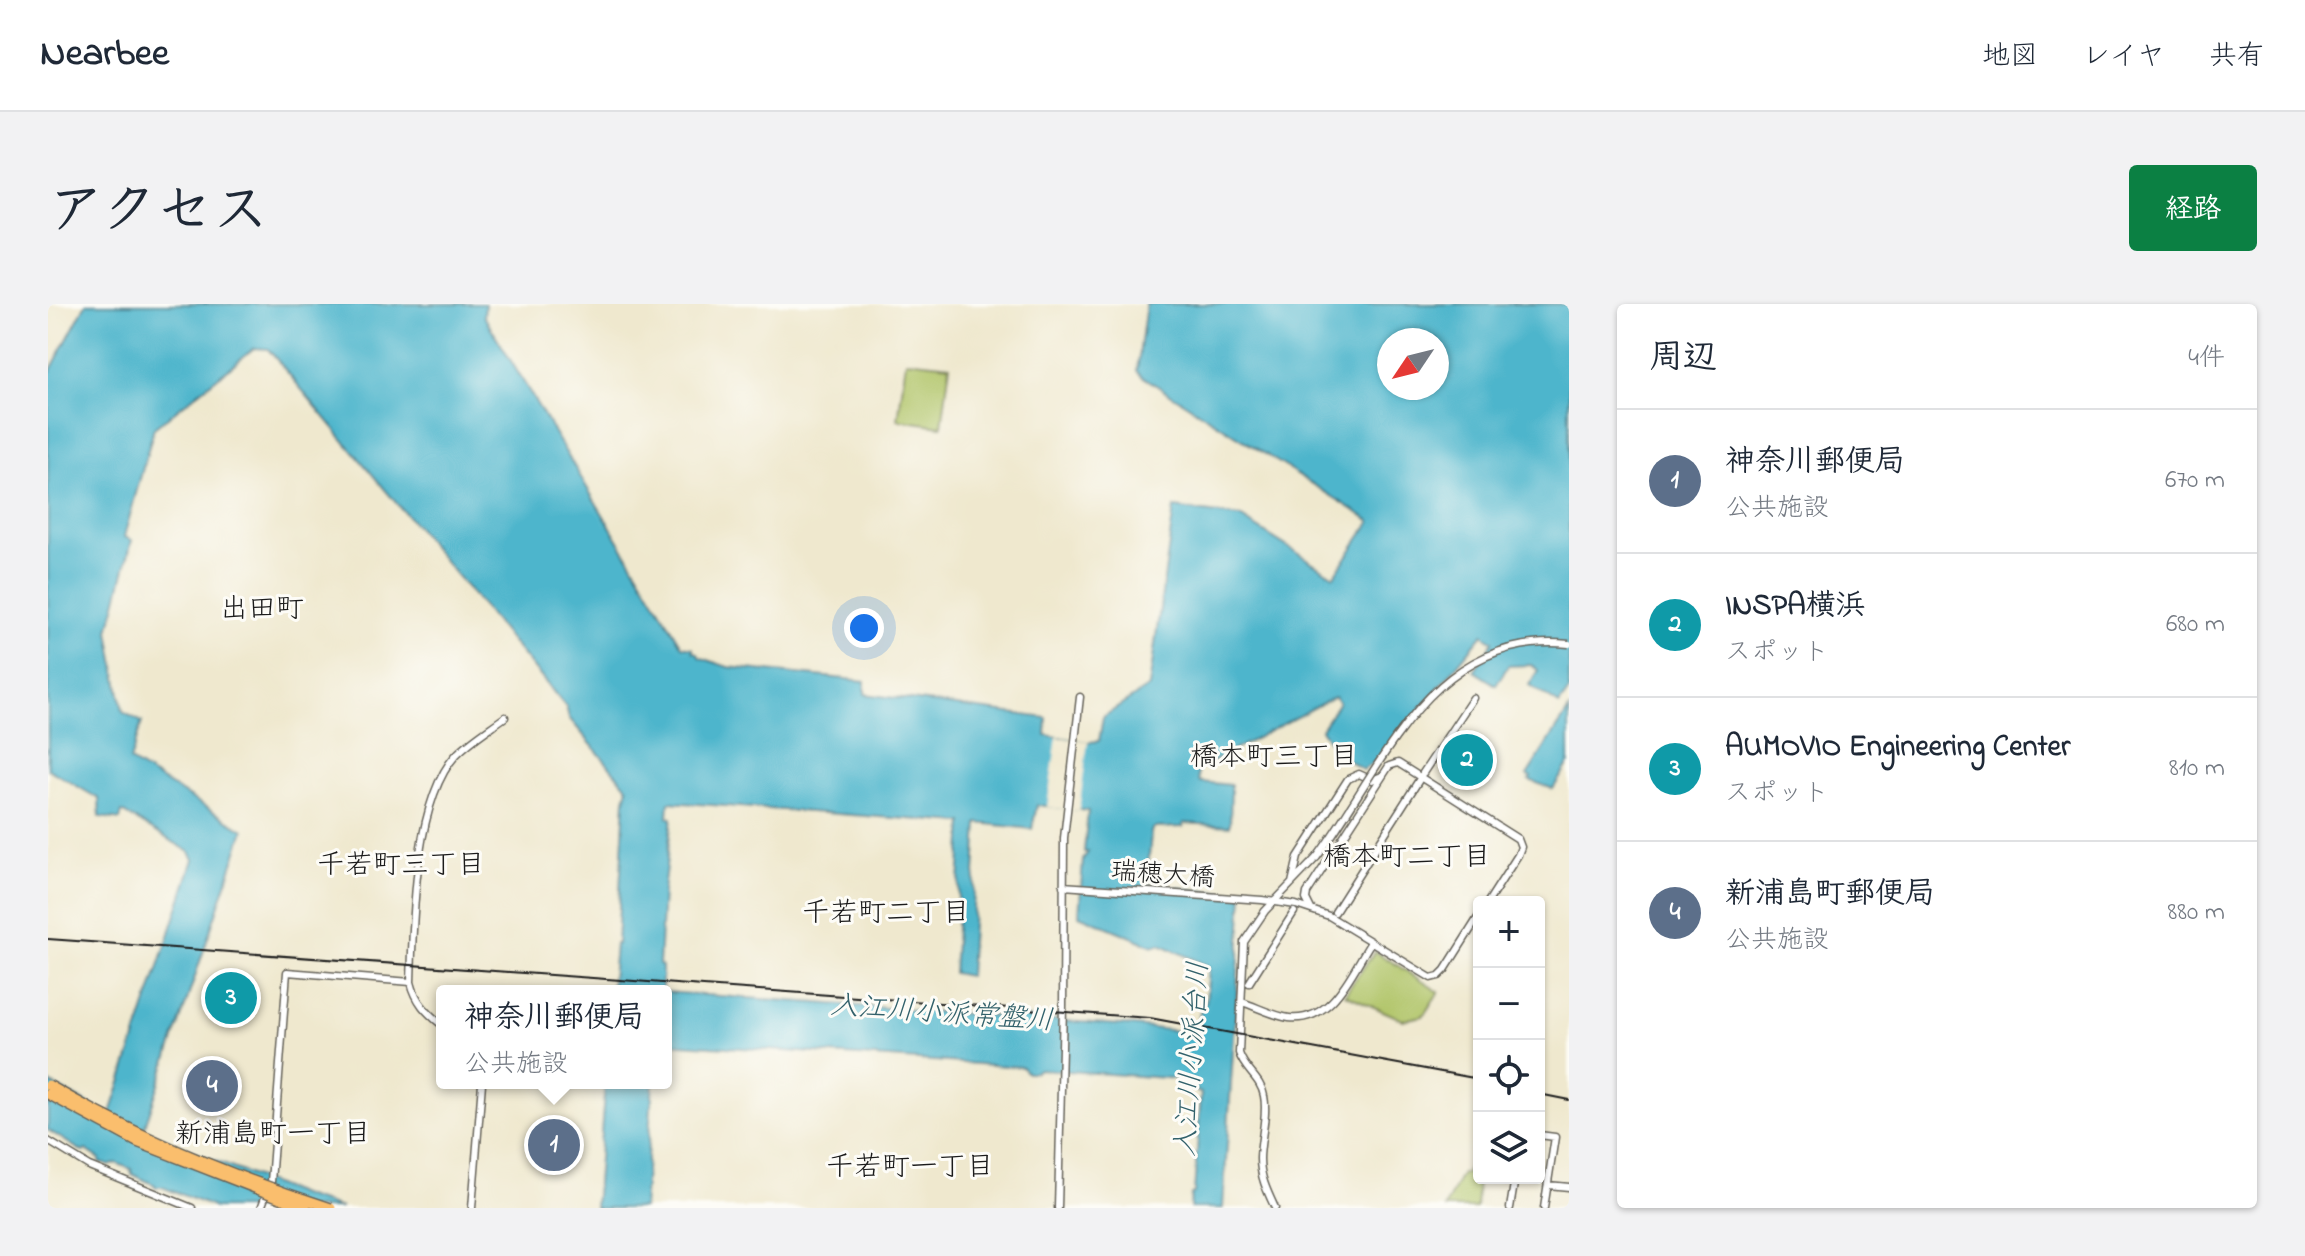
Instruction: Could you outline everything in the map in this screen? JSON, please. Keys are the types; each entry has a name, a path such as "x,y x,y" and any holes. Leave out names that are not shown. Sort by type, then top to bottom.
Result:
{"highway":[{"path":"48,1085 150,1139 331,1208"},
{"path":"48,1094 137,1142 306,1208"}],"street":[{"path":"1275,1208 1263,1179 1260,1159 1265,1104 1261,1086 1244,1066 1239,1053 1246,938 1275,901 1317,857 1403,727 1440,685 1464,667 1497,653 1530,645 1569,644"},
{"path":"1058,1208 1064,838 1080,697"},
{"path":"1335,912 1473,698"},
{"path":"436,1020 415,997 411,982 417,885 433,793 457,754 505,717"},
{"path":"1311,909 1306,899 1307,893 1383,775 1391,765 1402,763 1517,838 1521,847 1518,855 1492,896"},
{"path":"1291,886 1298,857 1348,779 1359,774 1372,780 1383,775"},
{"path":"1372,780 1373,791"},
{"name":"瑞穂大橋","path":"1063,886 1275,901"},
{"path":"1275,901 1329,916 1422,975 1435,978 1445,970 1473,926"},
{"path":"1249,983 1294,912"},
{"path":"1242,1002 1287,1018 1317,1013 1334,1000 1371,942"},
{"path":"261,1208 271,1182 287,972 411,982"},
{"path":"472,1208 482,1089"},
{"path":"1544,1208 1555,1137 1545,1136"},
{"path":"48,1141 89,1166 192,1208"},
{"path":"1510,1208 1514,1184"},
{"path":"1548,1185 1569,1187"}],"green space":[{"path":"906,360 950,365 942,426 898,420"},
{"path":"1375,951 1439,992 1423,1016 1403,1020 1345,994"},
{"path":"1473,1165 1473,1184 1478,1184 1476,1208 1445,1208 1462,1173 1466,1174"}],"water":[{"name":"入江川小派台川","path":"86,304 485,304 484,316 682,646 693,648 699,657 728,667 865,681 865,694 1047,718 1046,735 1088,742 1099,741 1103,717 1149,687 1174,508 1240,517 1334,576 1371,521 1142,376 1137,371 1146,304 1569,304 1569,691 1559,705 1529,685 1538,670 1531,665 1508,666 1496,685 1474,671 1493,641 1483,634 1381,757 1363,770 1337,753 1321,729 1339,702 1334,697 1198,769 1201,782 1231,785 1230,826 1184,823 1183,827 1153,828 1151,832 1147,884 1243,895 1223,1208 1190,1208 1191,1194 1194,1193 1201,1093 1197,1092 1194,1080 1039,1069 1026,1072 1022,1067 672,1043 672,992 1196,1033 1202,1004 1206,1002 1209,969 1160,944 1153,946 1079,915 1083,860 1088,852 1084,852 1088,811 1037,805 1032,829 978,823 969,976 953,973 963,823 669,802 668,817 672,818 663,891 659,965 662,966 662,985 612,985 628,788 569,718 566,707 268,349 254,348 154,428 124,537 132,540 109,631 123,712 142,722 130,761 244,830 143,1132 303,1196 341,1208 215,1208 155,1187 132,1174 131,1169 116,1163 110,1166 99,1162 100,1159 86,1150 83,1152 48,1130 48,1082 110,1116 194,859 190,852 122,812 120,820 100,817 99,799 48,769 48,375"},
{"path":"1569,710 1569,763 1553,789 1529,780 1531,777 1527,775"},
{"path":"605,1089 653,1089 643,1208 595,1208"}],"pier":[{"path":"1057,737 1088,741 1079,811 1047,807"}],"railway":[{"path":"48,939 1150,1018 1473,1078"},
{"path":"1545,1095 1569,1100"}],"place":[{"name":"INSPA横浜","path":"1467,760"},
{"name":"AUMOVIO Engineering Center","path":"231,998"},
{"name":"新浦島町郵便局","path":"212,1086"},
{"name":"神奈川郵便局","path":"554,1145"}],"district":[{"name":"出田町","path":"262,607"},
{"name":"橋本町三丁目","path":"1274,755"},
{"name":"橋本町二丁目","path":"1407,855"},
{"name":"千若町三丁目","path":"401,863"},
{"name":"千若町二丁目","path":"886,911"},
{"name":"新浦島町一丁目","path":"273,1132"},
{"name":"千若町一丁目","path":"910,1165"}],"water label":[{"name":"入江川小派常盤川","path":"942,1011"}]}
